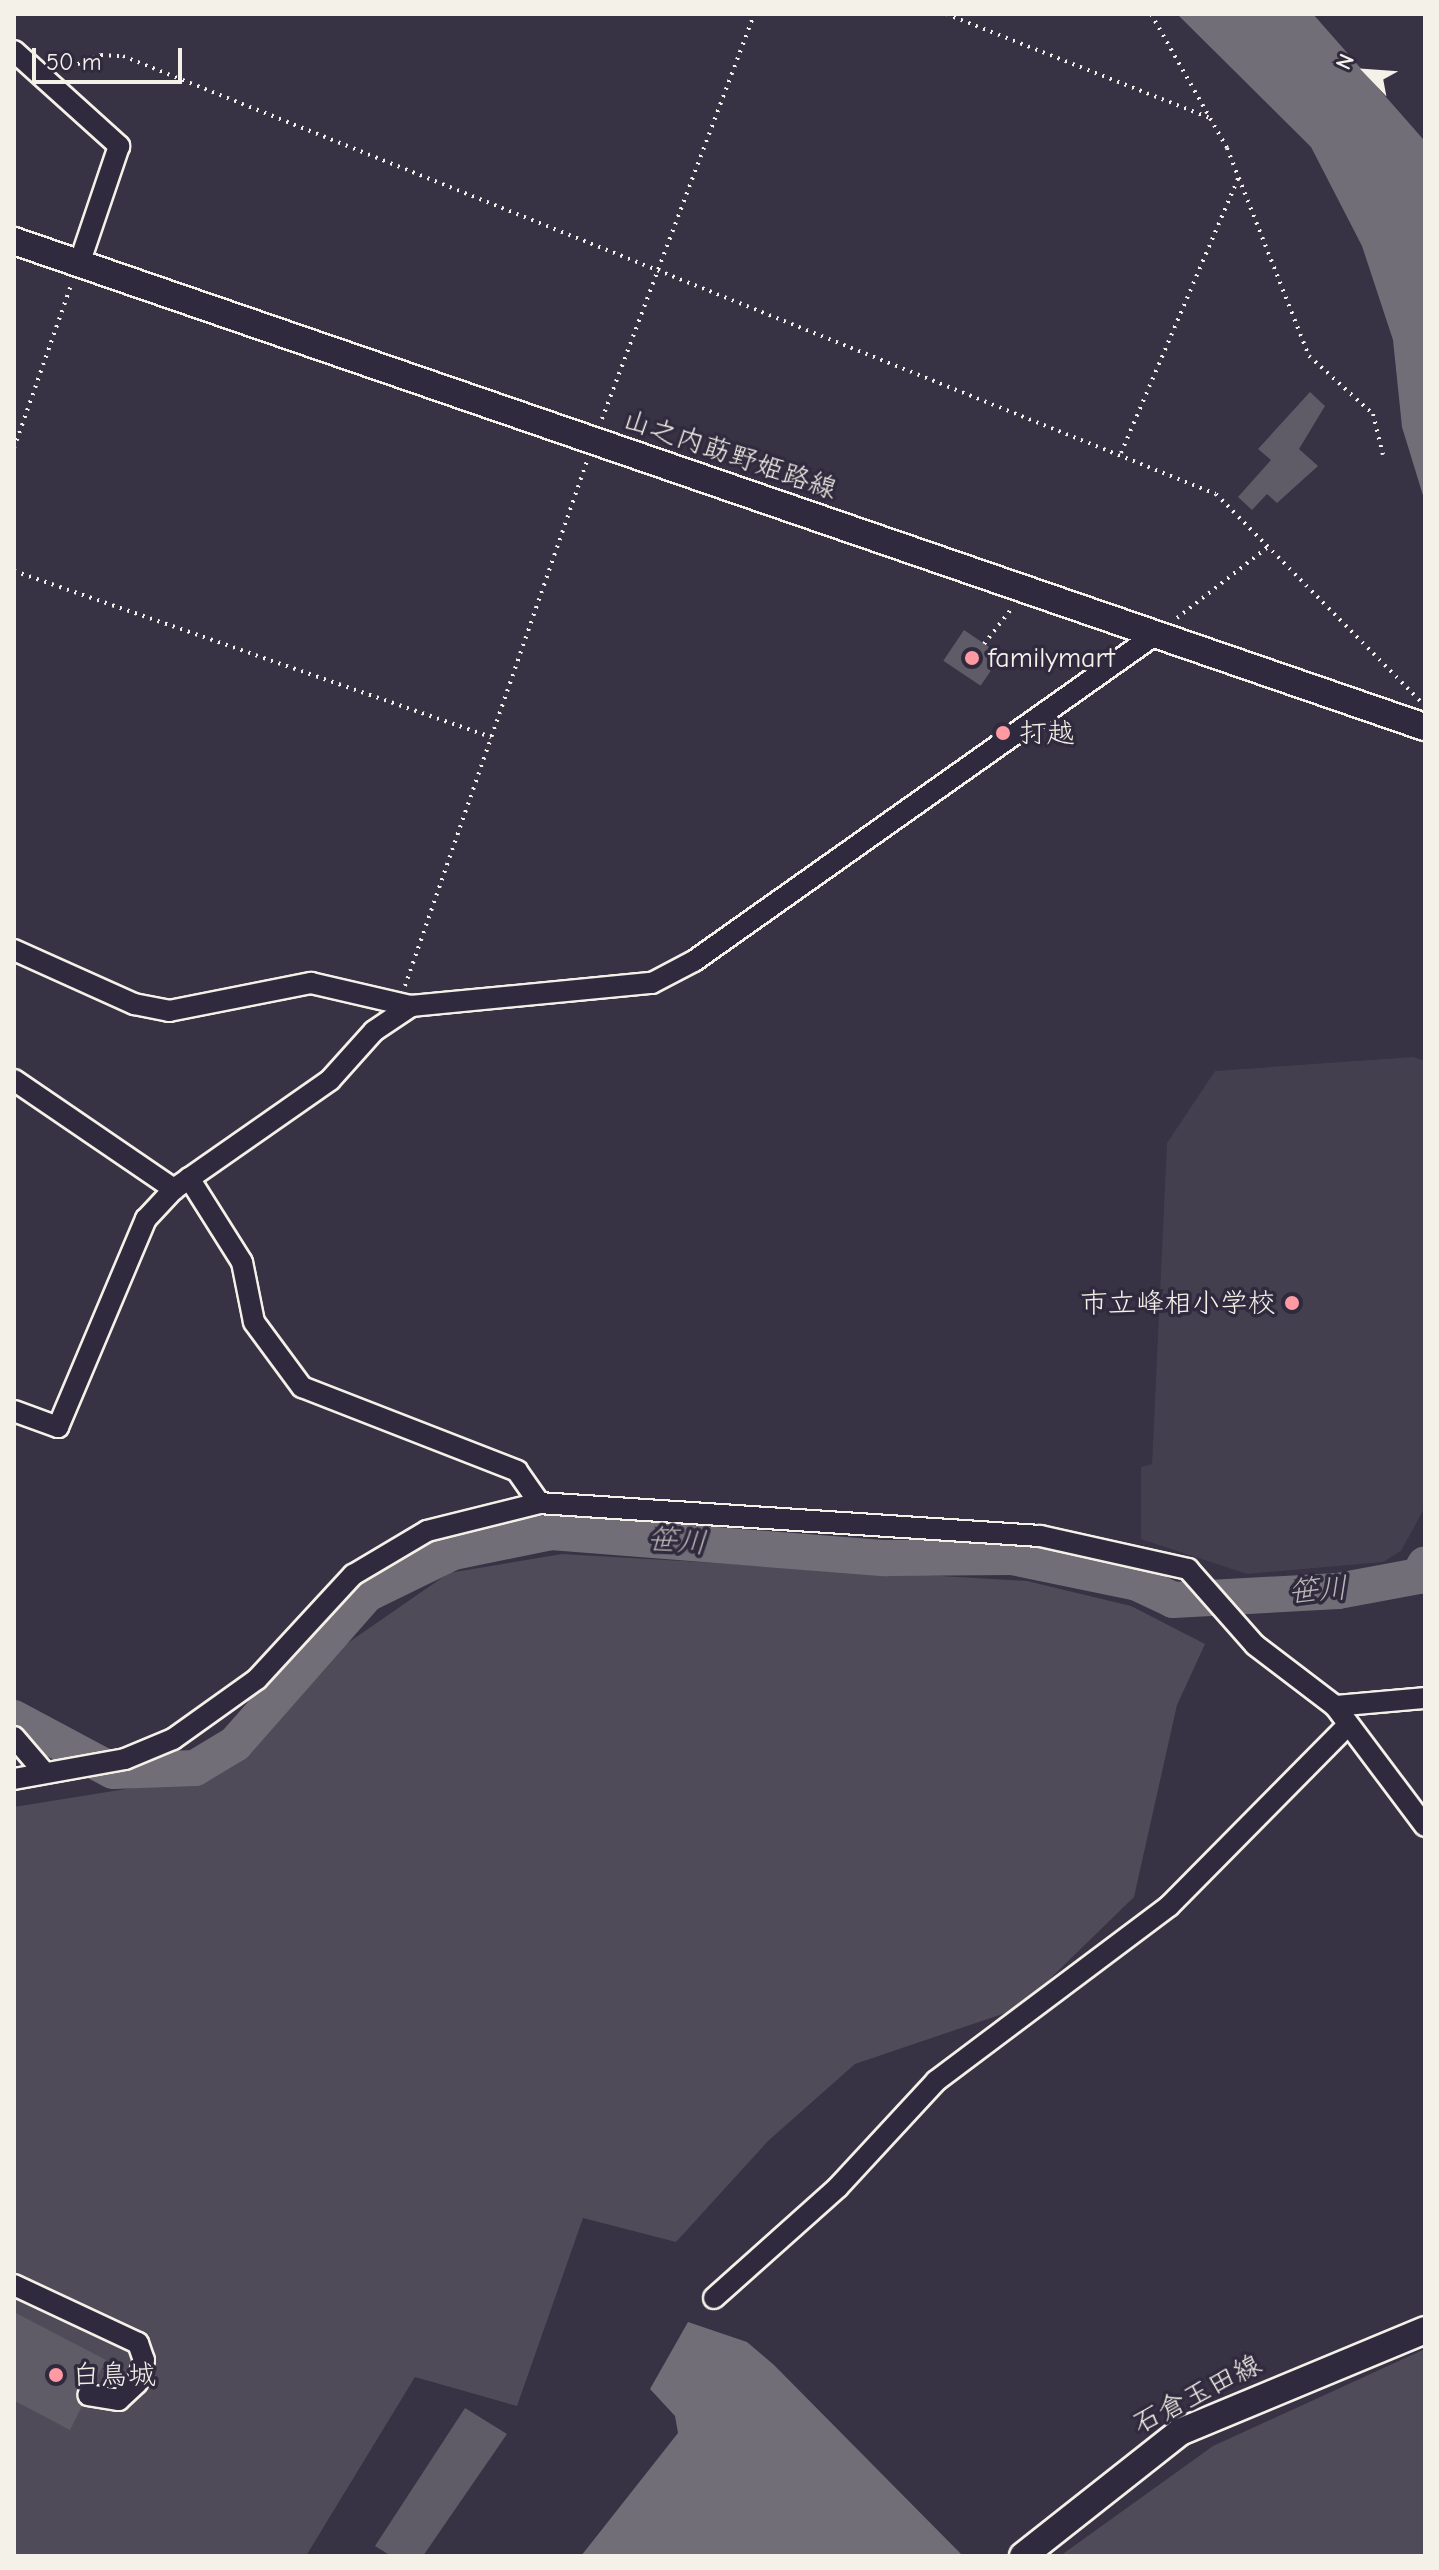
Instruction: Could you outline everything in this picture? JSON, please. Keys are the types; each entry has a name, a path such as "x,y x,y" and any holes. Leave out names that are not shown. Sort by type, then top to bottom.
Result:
{"main road":[{"name":"山之内莇野姫路線","path":"14,241 1425,727"},
{"name":"石倉玉田線","path":"1023,2556 1180,2432 1425,2330"}],"street":[{"path":"14,51 119,146 79,264"},
{"path":"14,950 134,1004 169,1011 311,983 405,1005 652,983 694,961 1163,637"},
{"path":"14,1411 58,1427 146,1219 182,1183 330,1080 374,1031 405,1005"},
{"path":"14,1080 182,1183 242,1262 254,1322 302,1387 517,1471 539,1503"},
{"path":"14,1779 125,1759 173,1739 257,1679 353,1575 427,1531 539,1503 1040,1536 1188,1569 1255,1645 1335,1706 1425,1826"},
{"path":"1335,1706 1425,1698"},
{"path":"714,2298 838,2187 936,2081 1169,1906 1347,1726"},
{"path":"14,1737 44,1772"},
{"path":"14,2285 138,2343 144,2360 137,2383 119,2400 88,2395"}],"path":[{"path":"405,1005 491,737 654,270 754,14"},
{"path":"946,14 1210,118"},
{"path":"1151,14 1239,176 1309,356 1373,414 1383,455"},
{"path":"46,77 101,55 123,56 1216,494 1425,706"},
{"path":"1120,454 1239,176"},
{"path":"14,448 79,264"},
{"path":"1163,637 1180,611 1268,547"},
{"path":"14,571 491,737"},
{"path":"984,644 1016,602"}],"shaded area":[{"path":"1177,14 1313,14 1423,139 1425,502 1402,427 1393,340 1362,246 1311,147"},
{"name":"市立峰相小学校","path":"1413,1057 1425,1061 1425,1507 1401,1551 1383,1562 1247,1574 1141,1539 1141,1467 1152,1464 1167,1143 1215,1071"},
{"path":"562,1554 1027,1581 1131,1606 1205,1644 1177,1705 1134,1897 1020,2008 855,2064 768,2141 676,2242 583,2218 517,2406 415,2377 306,2556 14,2556 14,1807 163,1783 253,1741 323,1660 449,1573"},
{"path":"688,2322 747,2342 774,2365 963,2556 581,2556 678,2433 675,2416 650,2389"},
{"path":"1425,2349 1425,2556 1060,2556 1213,2446"}],"building":[{"path":"1310,392 1325,406 1299,449 1318,466 1277,503 1267,494 1252,510 1238,497 1271,460 1258,449"},
{"name":"familymart","path":"964,630 1001,655 981,686 943,661"},
{"name":"白鳥城","path":"14,2312 106,2360 94,2383 78,2387 82,2406 70,2430 15,2401"},
{"path":"465,2408 507,2434 423,2556 391,2556 375,2546"}],"waterway":[{"name":"笹川","path":"14,1718 113,1771 195,1768 235,1744 367,1594 453,1552 551,1532 885,1558 1012,1557 1137,1583 1173,1600 1338,1591 1419,1576 1425,1564"}],"place":[{"name":"familymart","path":"972,658"},
{"name":"打越","path":"1003,733"},
{"name":"市立峰相小学校","path":"1292,1303"},
{"name":"白鳥城","path":"56,2375"}]}
